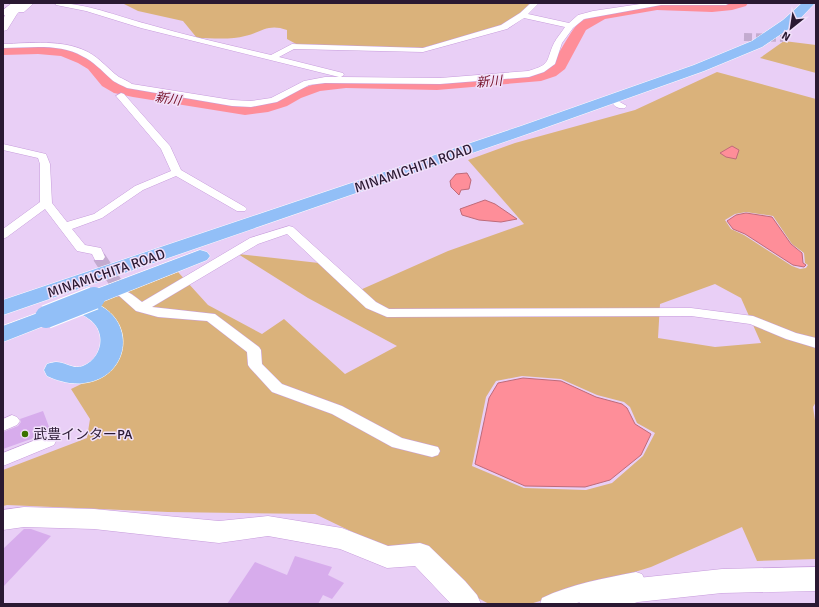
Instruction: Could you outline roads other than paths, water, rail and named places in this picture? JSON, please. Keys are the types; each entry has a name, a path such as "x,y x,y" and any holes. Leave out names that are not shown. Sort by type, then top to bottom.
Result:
{"highway":[{"name":"MINAMICHITA ROAD","path":"3,298 525,122 691,64 722,52 760,33 778,21 795,3"},
{"name":"MINAMICHITA ROAD","path":"3,308 686,73 757,44 783,27 800,13 809,3"},
{"path":"3,334 423,168 426,163"},
{"path":"3,315 29,306 70,304 93,311 101,316 111,333 114,342 110,355 104,366 85,376 68,375 56,370"}],"street":[{"path":"3,28 14,9 30,3"},
{"path":"59,3 88,9 144,26 346,76 348,79"},
{"path":"272,58 292,46 423,50 504,27 523,15 535,3"},
{"path":"3,46 44,45 68,48 84,53 101,64 115,78 130,86 232,103 251,104 274,100 307,83 325,80 440,81 529,74 541,70 552,62 558,43 570,26 581,17 631,7 661,3 726,3"},
{"path":"523,15 570,26"},
{"path":"121,96 166,148 177,172 241,209"},
{"path":"3,147 42,156 45,164 46,203 81,248 97,251 99,257"},
{"path":"65,227 98,216 139,188 177,172"},
{"path":"3,235 46,203"},
{"path":"141,308 254,241 290,229 371,305 387,313 691,312 753,320 791,336 816,343"},
{"path":"123,294 141,308 158,313 210,317 254,350 255,365 277,388 337,410 398,443 432,451"},
{"path":"3,460 48,441"},
{"path":"3,520 24,517 94,519 219,532 268,526 342,539 387,557 420,554 456,589 467,604"},
{"path":"425,543 478,604"},
{"path":"549,604 602,587 648,578 731,571 816,568"},
{"path":"593,604 638,590 722,581 816,579"}],"waterway":[{"name":"新川","path":"582,27 601,16 647,8 662,6 722,8 742,3"},
{"name":"新川","path":"350,85 437,86 541,77 551,73 560,66 562,59 580,31"},
{"name":"新川","path":"3,51 38,50 61,52 73,55 93,66 107,83 119,90 245,110 263,109 282,103 296,95 318,87 341,85"}],"tunnel":[{"path":"744,37 787,38"},
{"path":"99,257 123,294"}],"place":[{"name":"武豊インターPA","path":"25,434"}]}
